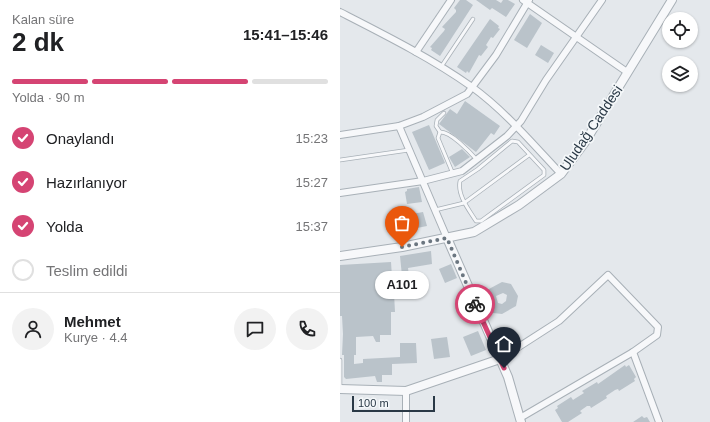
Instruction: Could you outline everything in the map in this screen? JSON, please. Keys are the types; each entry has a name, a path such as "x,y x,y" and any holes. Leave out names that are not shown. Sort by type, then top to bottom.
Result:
{"street":[{"path":"416,52 452,0"},
{"path":"340,193 423,181 453,174 462,171 477,160 507,136 516,126 602,0"},
{"name":"Uludağ Caddesi","path":"340,256 474,232 519,205 562,174 585,142 672,0"},
{"path":"340,135 399,126 423,117 467,94 496,55 526,1 627,72"},
{"path":"340,12 416,52 472,87 516,126 562,174"},
{"path":"340,389 406,391 500,359 559,321 608,275 658,327 657,335 633,352 520,420 508,377 500,359 447,238 399,126"},
{"path":"633,352 659,422"},
{"path":"406,391 406,422"}],"lane":[{"path":"441,68 473,19"},
{"path":"440,132 436,126 436,122 444,113"},
{"path":"440,132 445,132 466,147 477,160"},
{"path":"440,132 438,138 453,174"},
{"path":"512,141 518,142 544,170 544,175 481,221 476,221 464,202 460,187 461,179 478,169 512,141"},
{"path":"340,160 409,150"},
{"path":"435,210 464,202 529,154"},
{"path":"340,360 340,389"}],"building":[{"path":"460,0 466,0 473,5 440,56 431,50 432,48 430,47 444,31 445,29 442,27 456,12 454,8"},
{"path":"476,0 496,0 501,3 503,0 508,0 515,4 506,17 492,8 490,10"},
{"path":"530,14 542,23 527,48 514,40"},
{"path":"490,19 499,26 498,28 500,29 493,38 491,37 486,45 488,47 481,56 479,55 469,73 467,71 466,73 457,67"},
{"path":"541,45 554,53 548,63 535,55"},
{"path":"465,101 500,126 494,135 491,133 476,152 439,124 450,109 457,114"},
{"path":"429,125 445,163 429,170 412,132"},
{"path":"462,149 470,157 455,167 449,157"},
{"path":"419,187 422,202 407,204 405,192 407,189"},
{"path":"423,212 427,226 412,229 410,216 412,216 412,214"},
{"path":"431,251 432,264 408,268 411,291 394,293 395,312 391,312 391,335 380,335 380,342 376,342 373,336 356,337 356,355 354,355 354,364 363,363 363,359 400,357 400,343 416,343 417,363 392,364 392,375 382,375 382,382 377,382 375,376 346,379 344,377 344,355 342,355 343,334 342,316 340,316 340,265 391,262 392,277 402,276 400,256"},
{"path":"451,264 457,278 445,283 439,269"},
{"path":"502,282 511,284 518,296 516,306 502,314 493,313 485,298 487,290","holes":["503,293 507,295 506,301 502,304 498,303 496,296"]},
{"path":"478,331 486,350 471,356 463,337"},
{"path":"447,337 450,357 434,359 431,339"},
{"path":"625,365 626,367 629,365 636,377 634,379 635,381 619,391 618,389 615,390 606,396 607,398 591,408 590,406 587,406 580,411 582,413 568,422 562,422 555,410 558,408 557,406 571,397 573,400 584,393 582,391 597,382 598,384"},
{"path":"642,416 644,418 647,417 650,422 633,422"}],"way so far":[{"path":"402,247 447,238 475,304"}],"place":[{"name":"A101","path":"402,247"}],"route":[{"path":"475,304 504,368"}]}
